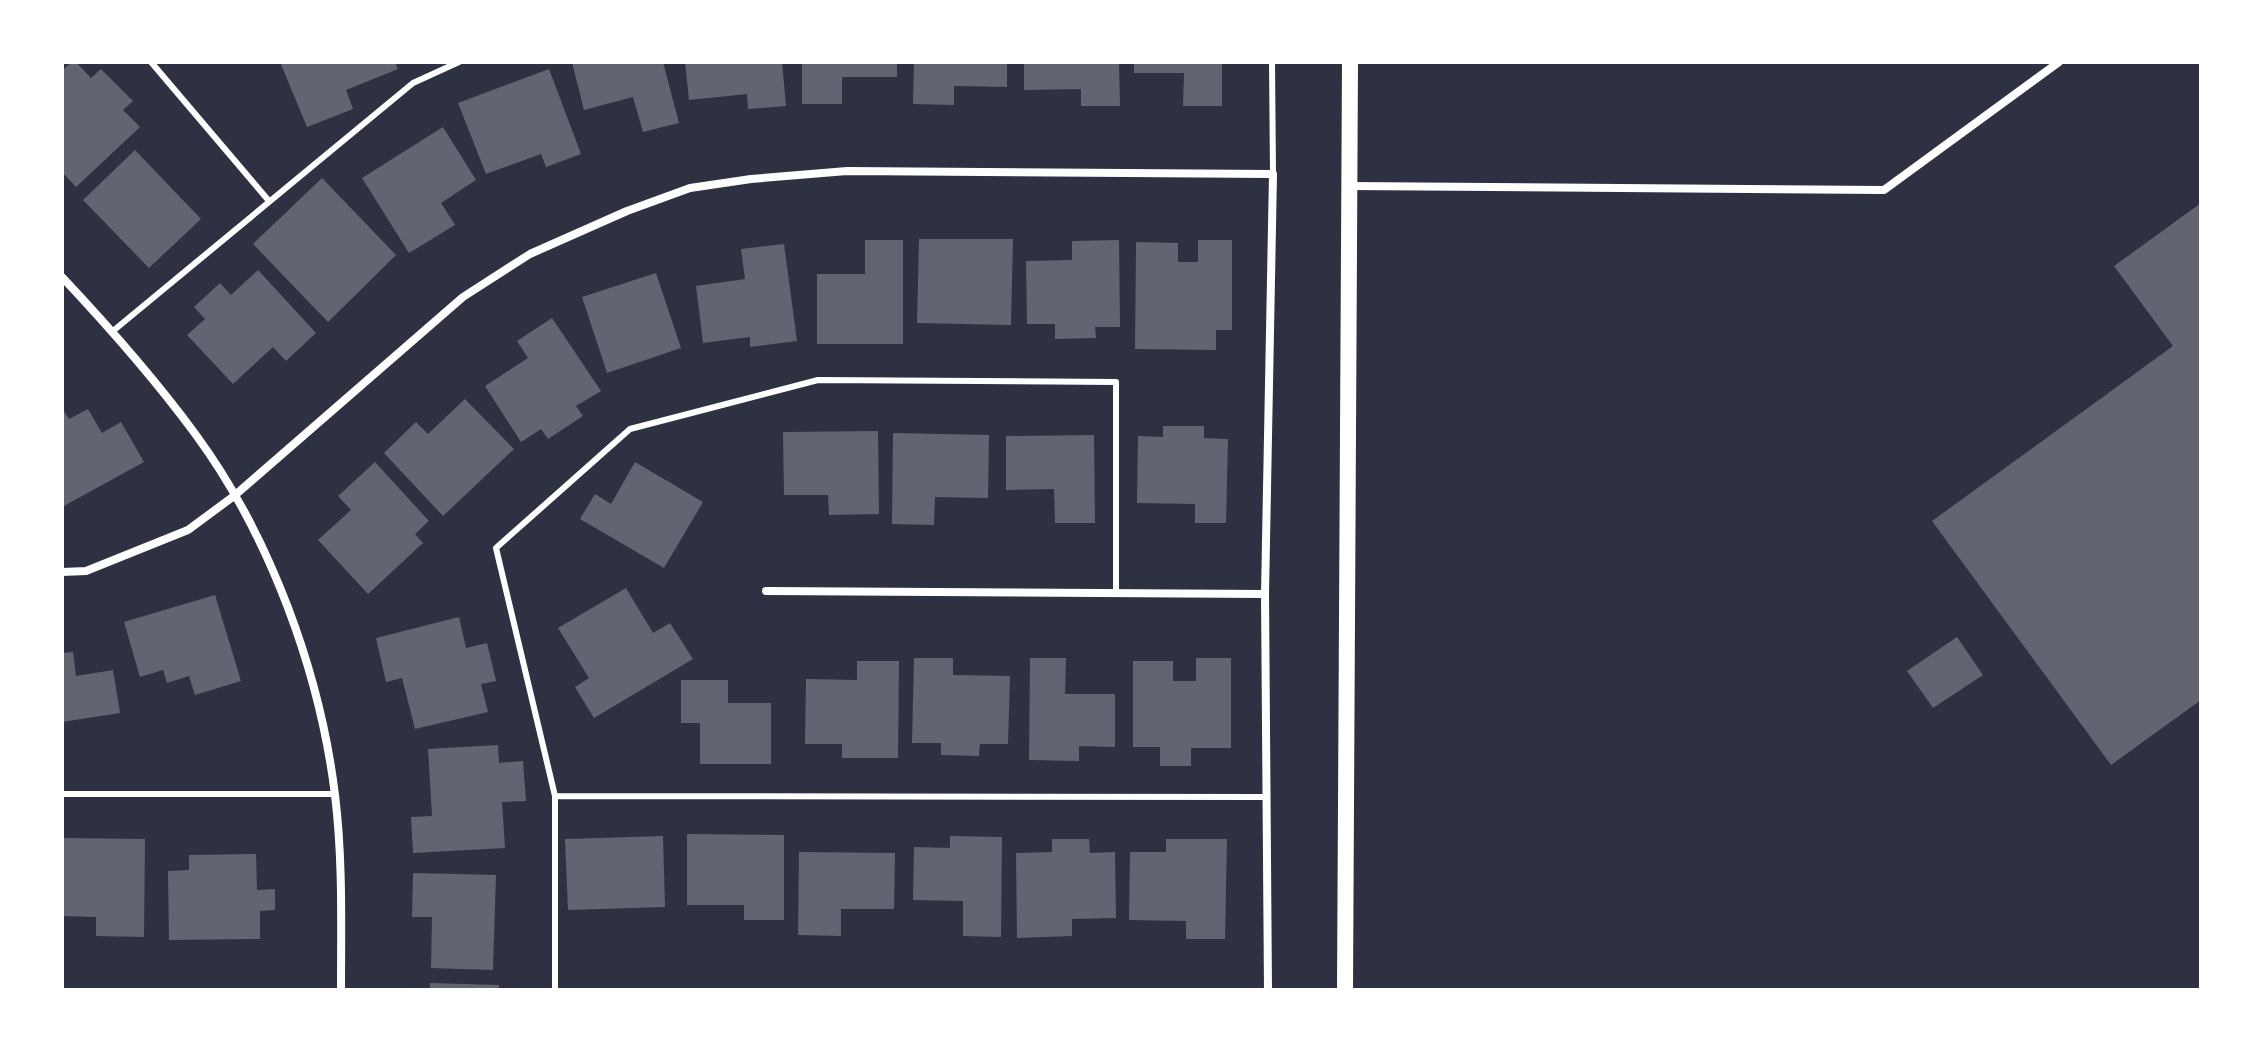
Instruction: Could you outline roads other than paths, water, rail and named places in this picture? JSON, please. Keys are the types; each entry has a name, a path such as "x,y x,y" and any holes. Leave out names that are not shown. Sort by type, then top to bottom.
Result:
{"main road":[{"path":"1345,990 1350,62"}],"street":[{"path":"1349,186 1884,190 2059,62"},
{"path":"62,572 86,571 188,530 234,496 463,297 530,254 627,211 690,188 847,171 1273,174 1265,594 1268,990"},
{"path":"62,277 113,331 197,436 260,544 292,616 317,703 335,794 340,855 341,990"},
{"path":"766,591 1265,594"}],"lane":[{"path":"151,62 269,201"},
{"path":"113,331 413,83 459,62"},
{"path":"1272,62 1273,174"},
{"path":"555,990 555,796 496,548 630,429 818,380 1116,382 1116,593"},
{"path":"62,794 335,794"},
{"path":"555,796 1266,797"}]}
